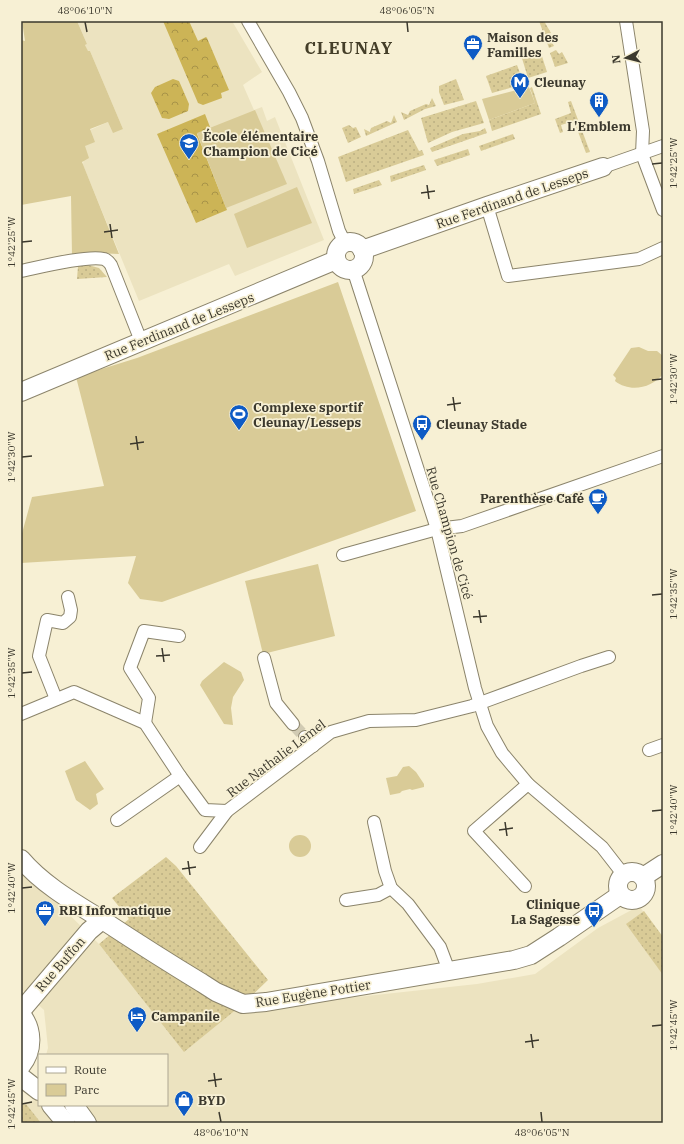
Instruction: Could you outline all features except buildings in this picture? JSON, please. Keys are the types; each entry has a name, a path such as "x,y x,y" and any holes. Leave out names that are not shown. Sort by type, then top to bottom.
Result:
{"street":[{"path":"248,21 289,92 302,118 318,161 339,231 345,243"},
{"path":"626,21 643,131 642,154 663,210"},
{"name":"Rue Ferdinand de Lesseps","path":"362,250 663,146"},
{"path":"487,206 508,276 639,259 663,248"},
{"path":"345,243 354,243 362,250 363,259 358,267 353,269 343,268 336,260 337,250 345,243"},
{"path":"21,271 76,260 100,258 106,260 112,265 141,341"},
{"name":"Rue Ferdinand de Lesseps","path":"21,392 336,260"},
{"name":"Rue Champion de Cicé","path":"353,269 437,529 475,688 487,726 502,753 528,784 602,847 623,874"},
{"path":"343,555 437,529 462,526 663,456"},
{"path":"56,699 39,656 47,620 63,623 70,617 71,610 68,597"},
{"path":"145,723 149,698 130,668 144,631 179,636"},
{"name":"Rue Nathalie Lemel","path":"200,847 228,812 331,732 369,721 416,720 480,704 581,666 610,657"},
{"path":"264,658 276,703 293,724"},
{"path":"21,714 74,692 145,723 180,776 205,810 228,812"},
{"path":"305,736 313,746"},
{"path":"649,750 663,745"},
{"path":"117,820 180,776"},
{"path":"525,886 474,831 528,784"},
{"path":"374,822 385,870 391,888 408,904 440,947 449,971"},
{"name":"Rue Eugène Pottier","path":"21,859 29,868 50,885 102,920 216,992 243,1004 285,1000 514,960 531,955 559,938 620,895"},
{"path":"643,877 663,864"},
{"path":"634,872 643,877 646,884 642,896 631,900 625,899 620,895 618,880 623,874 634,872"},
{"path":"346,900 378,895 391,888"},
{"name":"Rue Buffon","path":"21,1012 89,931 102,920"},
{"path":"21,1012 29,1027 31,1035 30,1060"},
{"path":"21,1077 38,1091"},
{"path":"52,1106 66,1123"},
{"path":"75,1106 88,1123"}],"shaded area":[{"name":"École élémentaire Champion de Cicé","path":"77,21 232,21 262,72 243,85 254,110 262,107 267,121 275,117 324,240 235,276 229,264 139,301 83,165 85,146 90,130 108,122 123,129 90,51 88,52 85,45 87,44"},
{"path":"21,867 99,944 185,1051 243,1004 265,1007 477,984 535,974 598,928 639,906 663,937 663,1123 21,1123 21,1105 37,1099 38,1094 38,1106 168,1106 168,1054 46,1054 48,1048 44,1010 21,989"}],"green space":[{"path":"22,21 77,21 87,44 85,45 88,51 90,51 123,129 113,133 108,122 90,129 95,142 85,146 89,158 82,162 119,254 95,253 72,256 71,196 21,205 21,40 25,41"},
{"path":"163,21 189,21 198,41 206,37 207,38 229,90 221,93 222,98 203,105 198,103"},
{"path":"539,21 544,21 551,33 548,34 554,46 549,48"},
{"path":"540,50 547,72 528,78 521,55"},
{"path":"556,50 559,54 562,52 568,63 555,67 550,53"},
{"path":"517,65 524,84 492,93 486,76"},
{"path":"173,79 179,81 189,104 188,111 169,119 162,118 151,93 155,87"},
{"path":"456,79 464,100 444,105 439,92 439,86"},
{"path":"529,87 535,103 489,120 482,99"},
{"path":"532,87 541,114 492,131 489,120 535,103 530,88"},
{"path":"432,98 436,106 425,109 404,120 401,112 408,115 410,111 426,104 429,105"},
{"path":"476,101 484,123 452,132 428,143 421,118"},
{"path":"571,101 590,152 586,153 574,121 561,125 563,132 560,133 555,119 571,113 568,102"},
{"path":"255,110 287,184 226,208 197,133"},
{"path":"205,114 210,127 197,134 227,210 196,223 157,134"},
{"path":"394,115 397,122 366,136 364,129 370,132 371,128 387,121 391,123"},
{"path":"349,125 353,128 356,127 361,137 348,143 342,128"},
{"path":"485,128 487,133 432,152 430,148 463,134 480,131"},
{"path":"408,130 419,151 422,150 424,155 346,182 338,157"},
{"path":"513,134 515,139 481,151 479,146"},
{"path":"468,149 470,155 437,166 434,160"},
{"path":"424,165 426,170 391,182 390,176"},
{"path":"379,180 382,185 354,194 353,189"},
{"path":"297,187 312,223 247,248 234,214"},
{"path":"88,265 99,268 107,277 77,279 78,266"},
{"name":"Complexe sportif Cleunay/Lesseps","path":"338,282 416,511 162,602 140,599 128,583 136,556 21,563 21,537 32,497 104,486 76,377 137,358"},
{"path":"639,347 648,351 657,351 663,356 663,374 647,386 634,388 621,385 615,381 616,378 613,375 631,348"},
{"path":"318,564 335,636 263,654 245,581"},
{"path":"224,662 241,672 244,680 233,697 231,708 233,725 224,724 200,685 202,681"},
{"path":"85,761 104,789 96,794 98,804 90,810 76,800 65,771"},
{"path":"409,766 416,772 424,784 424,787 412,790 410,789 390,795 386,778 397,776 403,767"},
{"path":"300,835 308,838 311,846 308,854 300,857 292,854 289,846 292,838"},
{"path":"166,857 176,866 268,980 243,1004 184,1052 99,944 129,919 112,898"},
{"path":"644,911 663,937 663,975 626,924"},
{"path":"26,1104 41,1123 21,1123 21,1106"}],"tunnel":[{"path":"293,724 305,737"}],"place":[{"name":"Maison des Familles","path":"473,61"},
{"name":"Cleunay","path":"520,99"},
{"name":"L'Emblem","path":"599,118"},
{"name":"École élémentaire Champion de Cicé","path":"189,160"},
{"name":"Complexe sportif Cleunay/Lesseps","path":"239,431"},
{"name":"Cleunay Stade","path":"422,441"},
{"name":"Parenthèse Café","path":"598,515"},
{"name":"RBI Informatique","path":"45,927"},
{"name":"Clinique La Sagesse","path":"594,928"},
{"name":"Campanile","path":"137,1033"},
{"name":"BYD","path":"184,1117"}],"district":[{"name":"CLEUNAY","path":"349,48"}]}
